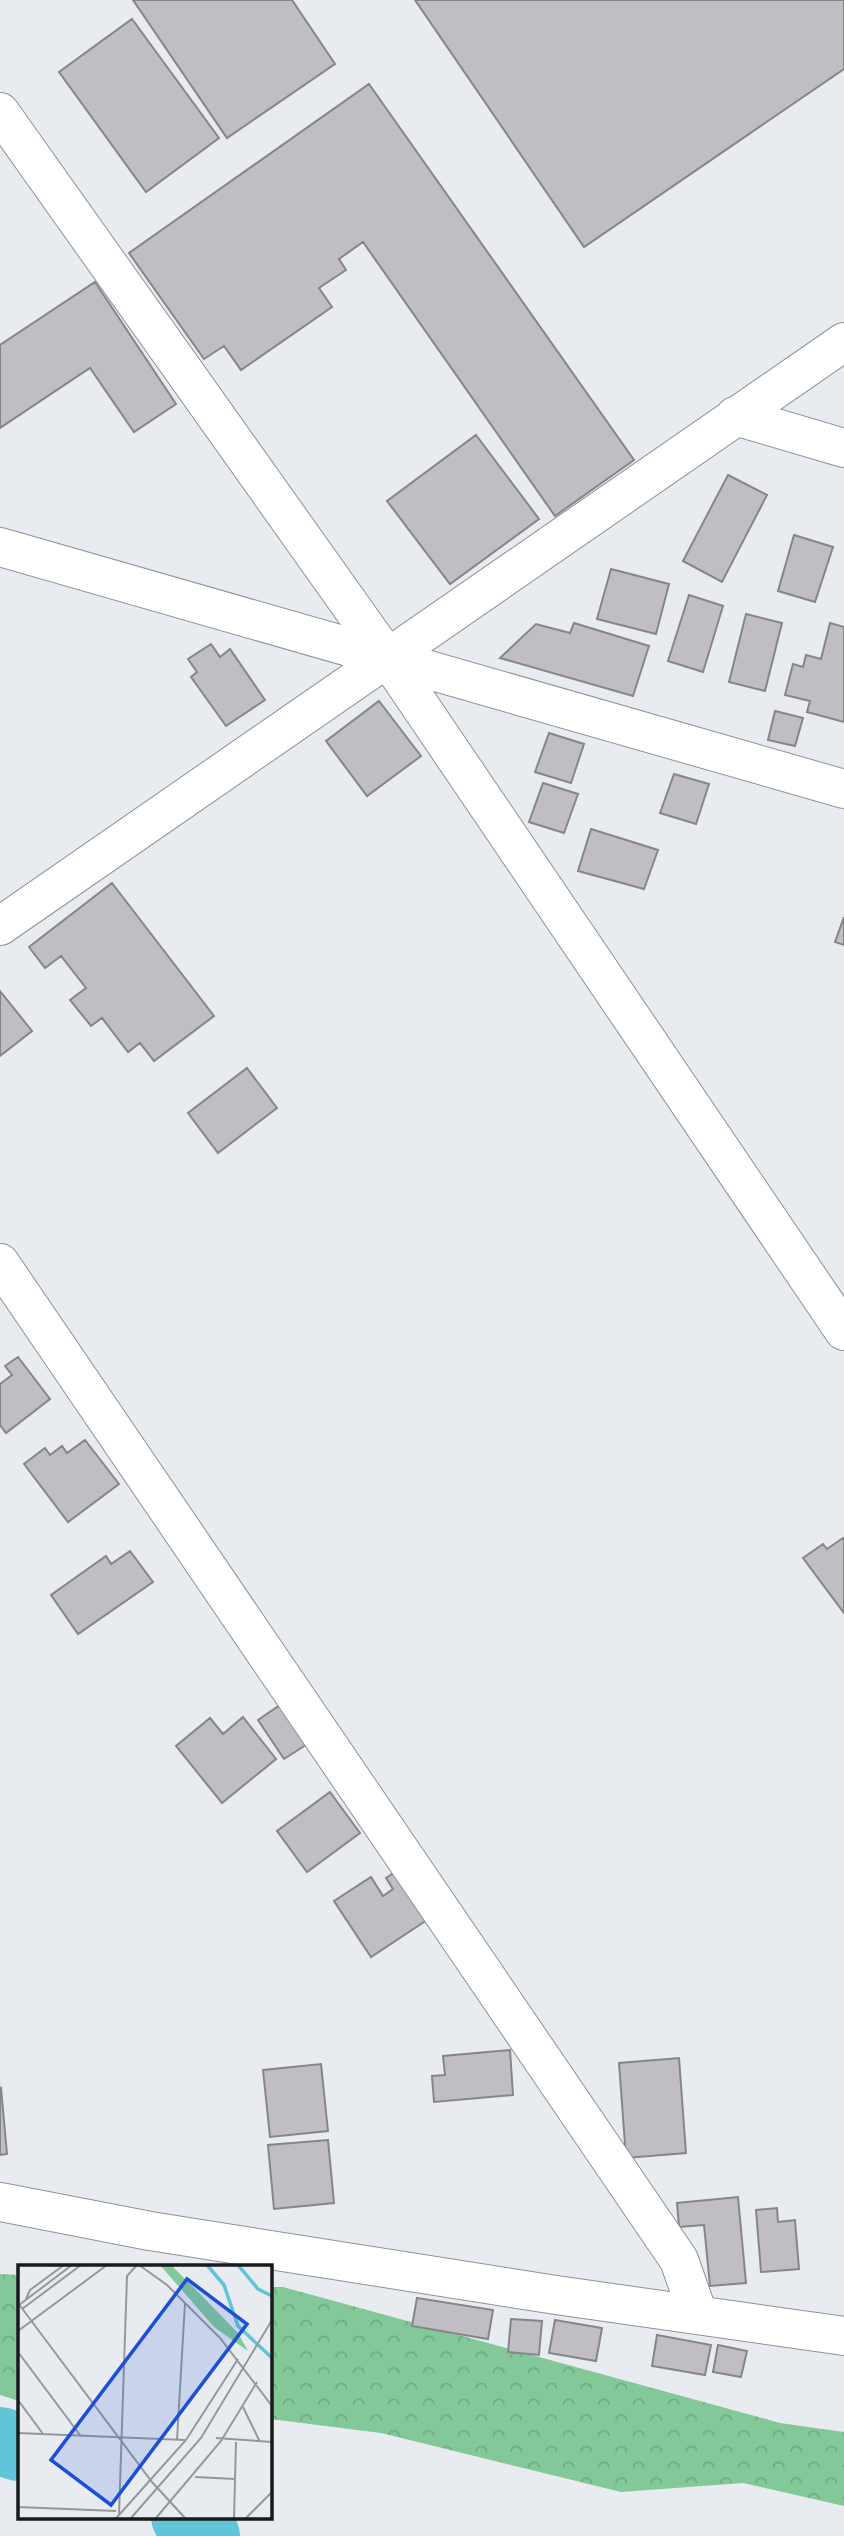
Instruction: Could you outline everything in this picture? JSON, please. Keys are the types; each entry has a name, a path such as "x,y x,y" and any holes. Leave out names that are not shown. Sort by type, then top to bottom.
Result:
{"street":[{"path":"0,112 387,657 844,1331"},
{"path":"0,926 844,342"},
{"path":"735,416 844,448"},
{"path":"0,547 844,789"},
{"path":"0,1263 679,2260 698,2314"},
{"path":"0,2202 177,2236 556,2295 844,2336"}],"green space":[{"path":"0,2274 18,2275 18,2401 0,2395"},
{"path":"271,2287 283,2287 780,2423 844,2432 844,2506 743,2483 621,2492 381,2433 271,2419"}],"building":[{"path":"133,0 292,0 335,64 227,138"},
{"path":"415,0 844,0 844,69 584,247"},
{"path":"132,19 219,138 146,192 59,72"},
{"path":"369,84 634,460 555,516 363,242 339,259 346,270 319,288 332,307 241,370 224,346 204,359 129,253"},
{"path":"95,282 176,404 134,432 90,368 0,428 0,345"},
{"path":"476,435 539,519 450,584 387,501"},
{"path":"728,475 767,495 722,582 683,561"},
{"path":"794,535 833,547 815,602 778,591"},
{"path":"611,569 669,584 656,634 597,619"},
{"path":"689,595 723,606 703,672 668,661"},
{"path":"746,614 782,623 765,691 729,682"},
{"path":"574,623 649,646 633,696 500,658 536,624 570,633"},
{"path":"830,623 844,627 844,722 807,712 810,701 785,695 793,664 803,667 806,655 821,659"},
{"path":"211,644 220,657 230,649 265,700 226,726 191,677 197,672 188,659"},
{"path":"379,701 421,756 367,796 326,741"},
{"path":"775,711 803,718 795,746 768,740"},
{"path":"549,733 584,744 571,783 535,772"},
{"path":"674,774 709,784 696,824 660,813"},
{"path":"543,783 578,794 564,833 529,822"},
{"path":"591,829 658,850 644,889 578,871"},
{"path":"112,883 214,1016 154,1061 140,1043 128,1052 102,1018 91,1026 70,1000 86,988 61,956 45,968 29,947"},
{"path":"844,917 844,945 835,942"},
{"path":"0,991 32,1031 0,1056"},
{"path":"247,1068 277,1108 218,1153 188,1113"},
{"path":"18,1357 50,1399 6,1433 0,1425 0,1384 12,1375 5,1366"},
{"path":"85,1440 119,1484 68,1522 24,1464 45,1448 50,1455 62,1446 67,1453"},
{"path":"843,1538 844,1613 803,1558 823,1544 827,1549"},
{"path":"130,1551 153,1582 78,1634 51,1595 106,1556 111,1564"},
{"path":"286,1701 312,1741 284,1759 258,1720"},
{"path":"243,1717 276,1759 222,1803 176,1746 210,1718 223,1734"},
{"path":"330,1792 360,1833 307,1872 277,1831"},
{"path":"398,1870 430,1918 371,1957 334,1901 371,1877 383,1896 393,1889 386,1878"},
{"path":"510,2050 513,2095 434,2102 432,2076 445,2075 443,2056"},
{"path":"679,2058 686,2153 626,2158 619,2063"},
{"path":"321,2064 328,2131 270,2137 263,2070"},
{"path":"0,2089 7,2154 0,2155"},
{"path":"328,2140 334,2203 274,2209 268,2145"},
{"path":"738,2197 746,2283 710,2286 704,2225 679,2227 677,2203"},
{"path":"777,2208 778,2222 795,2220 799,2269 761,2272 756,2210"},
{"path":"417,2298 493,2310 488,2339 412,2326"},
{"path":"511,2319 542,2321 539,2355 508,2352"},
{"path":"555,2320 602,2328 596,2361 549,2353"},
{"path":"657,2335 711,2345 705,2375 652,2366"},
{"path":"718,2345 747,2351 741,2377 713,2372"}],"waterway":[{"path":"0,2441 18,2447"},
{"path":"186,2518 206,2536"}]}
